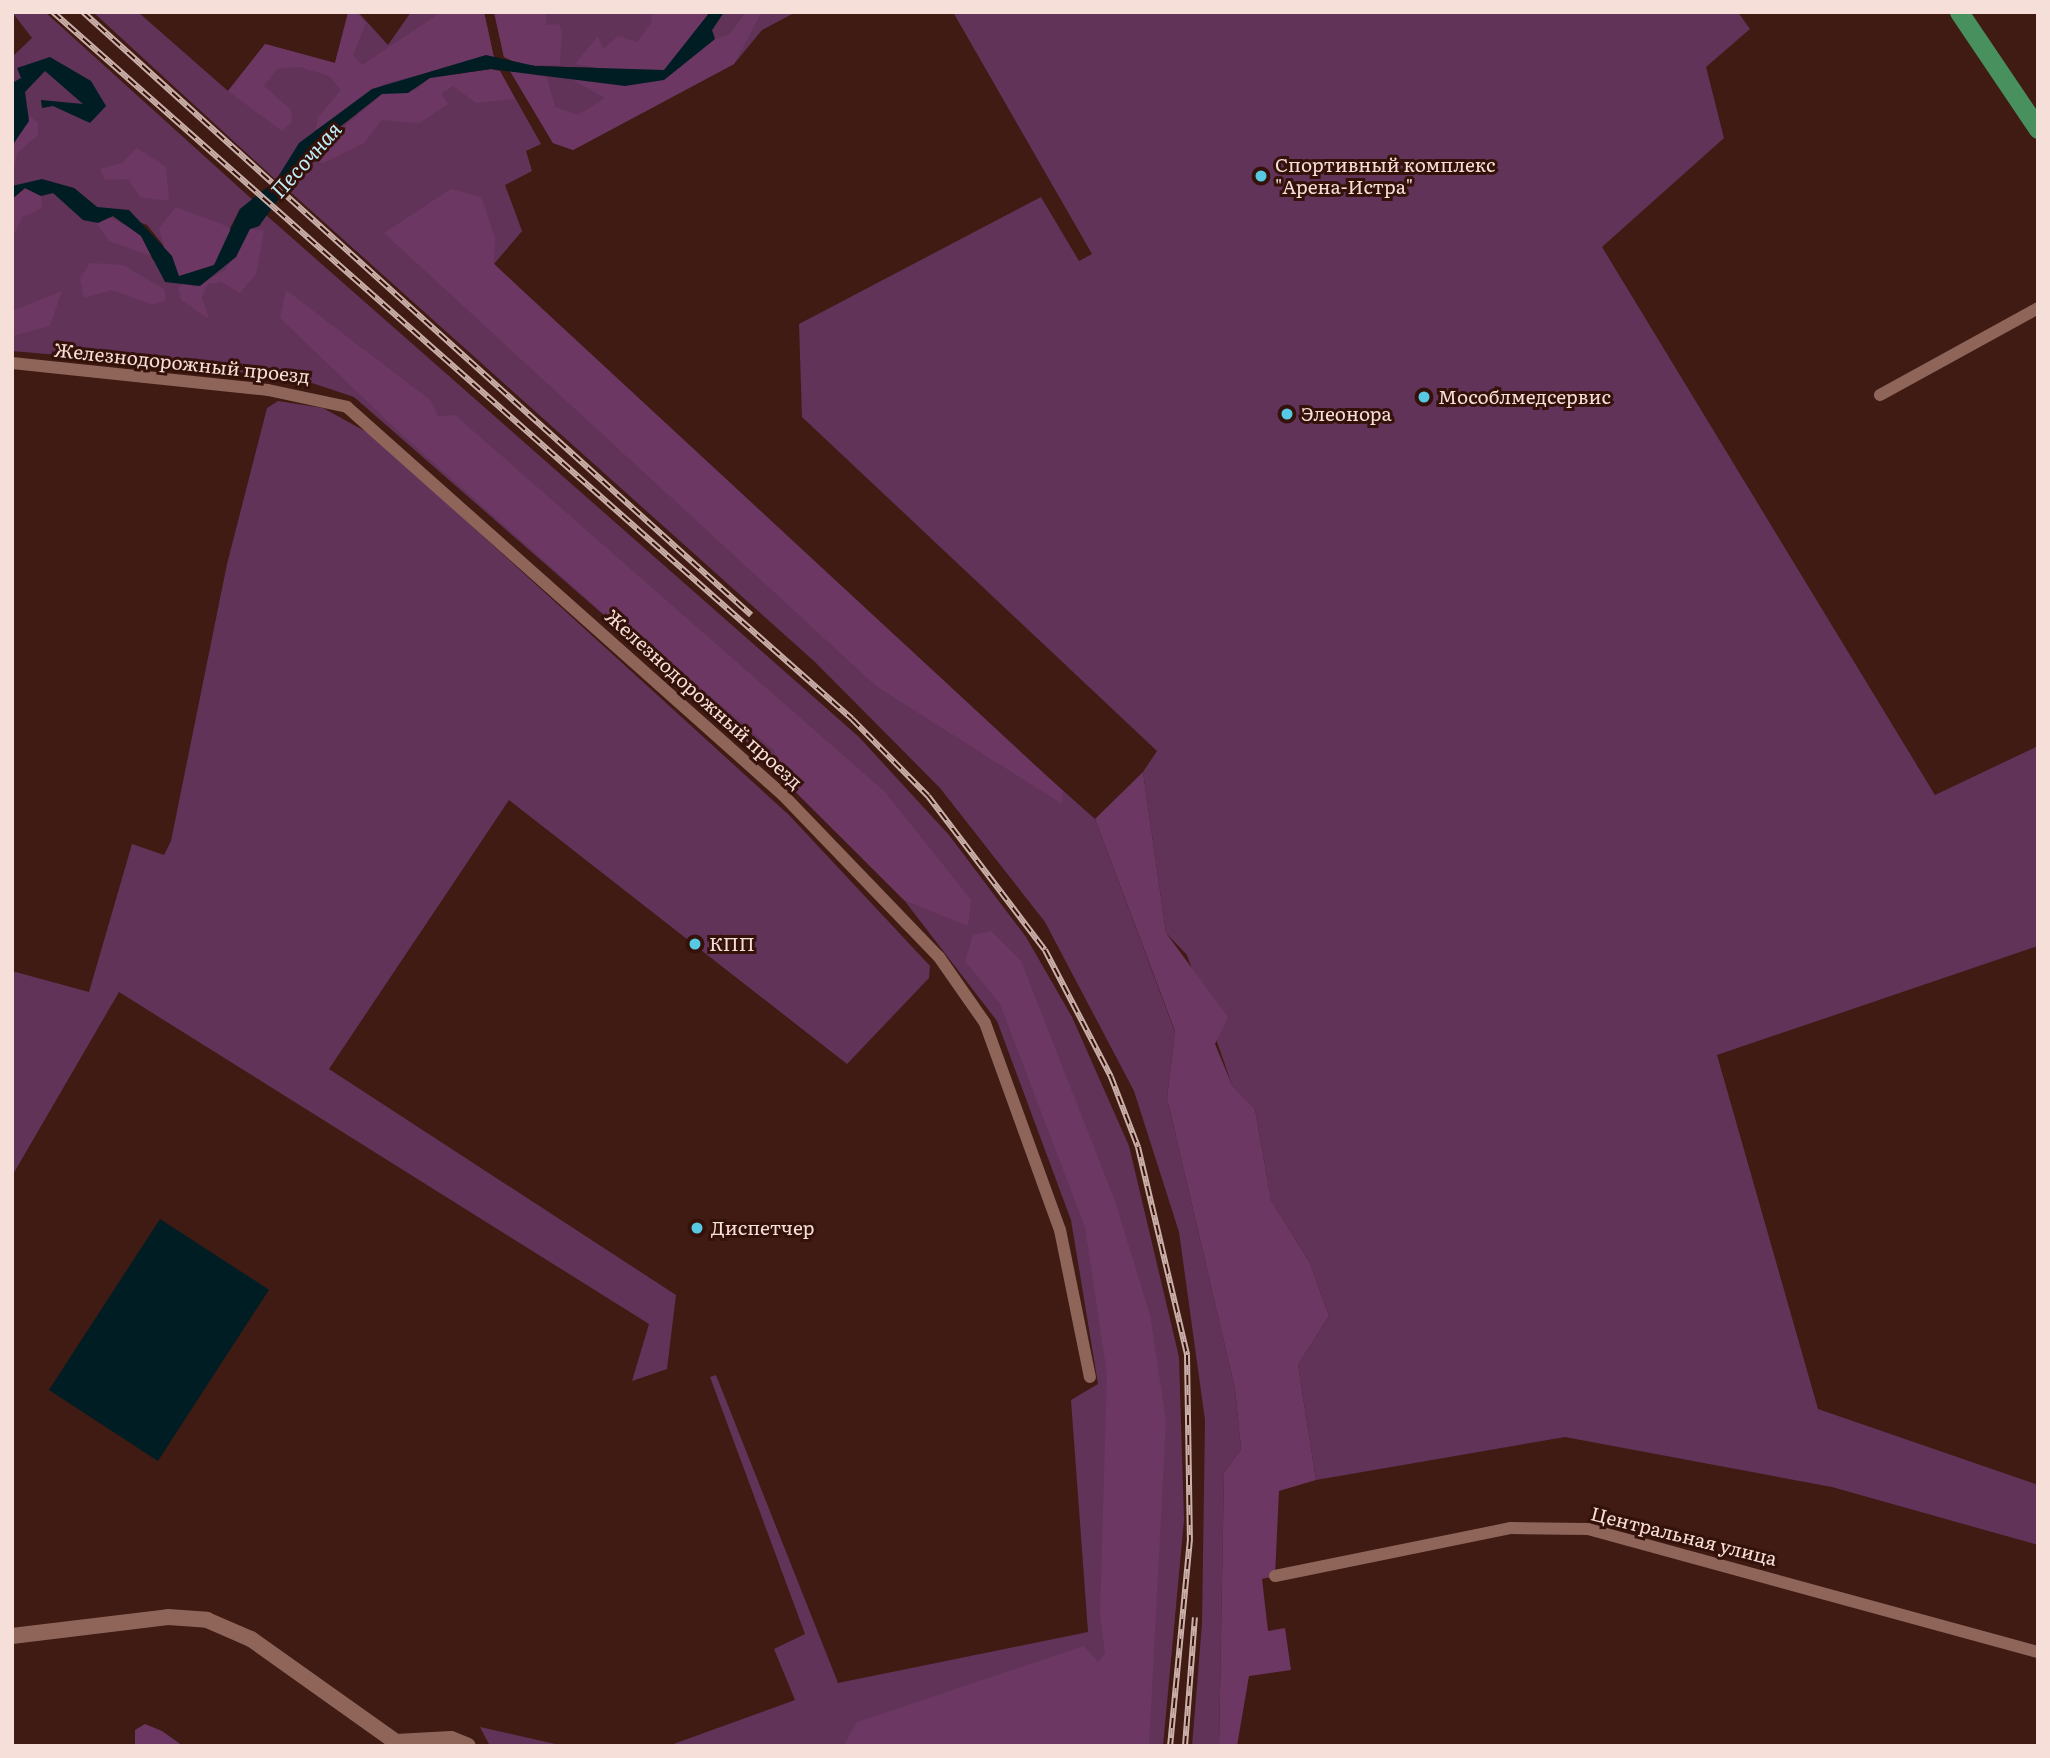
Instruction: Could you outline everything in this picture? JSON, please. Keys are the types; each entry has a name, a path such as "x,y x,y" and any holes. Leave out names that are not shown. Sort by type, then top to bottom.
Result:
{"main road":[{"path":"1959,12 2038,129"}],"street":[{"path":"1880,395 2038,308"},
{"name":"Железнодорожный проезд","path":"12,363 268,390 347,407 783,795 939,957 985,1023 1060,1230 1090,1377"},
{"name":"Центральная улица","path":"1275,1576 1511,1528 1588,1529 2038,1652"},
{"path":"12,1636 168,1616 207,1620 251,1639 396,1742 451,1739 468,1746"}],"shaded area":[{"path":"12,12 45,12 255,202 240,209 222,243 172,256 147,225 97,207 74,188 12,186 12,57 32,38"},
{"path":"93,12 138,12 228,91 265,44 335,63 348,12 358,12 388,45 411,12 484,12 494,58 316,130 276,180"},
{"path":"441,12 484,12 494,58 386,83 316,130 318,117 341,90 329,76 300,67 277,69 264,86 291,110 292,122 282,131 228,91 265,44 335,63 348,14 358,14 366,23 353,55 362,65"},
{"path":"494,12 710,12 664,70 535,66 504,57"},
{"path":"494,12 547,12 546,25 559,24 562,33 560,65 520,65 504,57"},
{"path":"651,12 710,12 664,70 626,73 575,64 598,36 603,49 618,36 637,42 652,22"},
{"path":"724,12 796,12 762,30 734,64 573,150 553,143 510,71 576,76 712,30"},
{"path":"746,12 762,12 734,64 573,150 553,143 510,71 547,77 555,107 578,115 605,98 566,76 664,80 715,39 730,34"},
{"path":"953,12 1738,12 1750,29 1706,67 1724,138 1602,247 1935,795 2038,746 2038,946 1717,1055 1818,1409 2038,1485 2038,1545 1832,1487 1565,1437 1316,1480 1298,1365 1329,1316 1310,1263 1271,1200 1255,1109 1232,1085 1187,955 1166,933 1143,772 1157,751 802,417 799,324 1041,197 1079,261 1092,254"},
{"path":"491,69 500,71 515,99 476,103 453,86 441,94 448,104 419,123 382,120 364,143 323,163 307,159 382,94 417,89 429,78"},
{"path":"500,71 541,144 526,151 532,171 505,185 522,231 494,264 790,547 1095,819 1175,1032 1167,1098 1235,1389 1241,1449 1224,1473 1219,1746 1192,1746 1202,1624 1205,1420 1179,1232 1134,1091 1045,922 940,788 815,662 287,189 319,143 371,103"},
{"path":"30,116 38,123 38,135 17,153 12,186 12,140"},
{"path":"137,148 166,167 169,201 140,197 128,179 105,180 100,169 122,163"},
{"path":"25,188 41,196 42,208 22,217 12,239 12,199"},
{"path":"451,189 481,197 495,238 494,264 1063,791 1062,804 876,686 384,233"},
{"path":"53,193 98,223 113,216 141,236 153,260 259,226 266,215 859,737 949,835 1026,937 1072,1017 1129,1146 1179,1357 1184,1520 1163,1746 668,1746 795,1700 774,1649 805,1634 710,1377 716,1375 838,1683 1088,1632 1071,1400 1098,1384 1071,1220 997,1021 904,900 716,713 354,397 309,382 209,368 12,351 12,199"},
{"path":"176,207 229,227 233,236 221,268 186,283 195,287 225,270 250,229 264,231 256,274 240,293 221,282 208,284 202,297 209,319 181,300 178,288 184,283 166,256 159,228"},
{"path":"103,214 139,232 151,256 109,241 93,219"},
{"path":"90,263 123,265 164,289 166,300 153,305 112,290 84,298 80,278"},
{"path":"286,290 430,400 438,416 455,415 885,792 971,900 968,926 904,900 775,771 775,751 683,673 685,686 399,432 280,318"},
{"path":"62,291 50,326 12,336 12,311"},
{"path":"278,401 323,408 372,435 789,815 930,966 929,978 847,1064 509,800 329,1069 676,1295 667,1369 632,1381 649,1324 119,992 12,1176 12,971 89,992 132,844 164,855 171,841 227,564 267,408"},
{"path":"1143,772 1166,933 1228,1017 1215,1044 1232,1085 1255,1109 1271,1200 1310,1263 1329,1316 1298,1365 1316,1480 1279,1491 1275,1576 1262,1579 1268,1631 1285,1628 1291,1670 1249,1676 1237,1746 1219,1746 1224,1473 1241,1449 1235,1389 1167,1098 1175,1031 1095,819"},
{"path":"991,931 1021,961 1115,1201 1150,1315 1166,1421 1149,1746 843,1746 857,1722 1084,1646 1098,1662 1105,1653 1100,1614 1107,1374 1085,1227 1000,1004 965,961 973,935"},
{"path":"145,1724 162,1731 183,1746 135,1746 135,1730"},
{"path":"480,1727 564,1746 490,1746"}],"water":[{"name":"Песочная","path":"710,12 724,12 712,30 715,39 664,80 625,86 491,69 430,78 408,93 382,94 319,143 259,226 250,229 236,257 200,286 165,282 141,236 113,216 98,223 83,220 53,193 41,196 25,188 12,199 12,186 42,179 74,188 97,207 129,210 172,256 179,276 214,265 240,209 276,180 299,143 372,89 486,55 535,66 664,70"},
{"path":"50,57 91,81 106,106 90,123 53,106 42,108 41,100 83,104 45,71 25,92 29,121 12,146 12,83 21,78 17,68"},
{"path":"160,1219 269,1290 158,1461 49,1390"}],"railway":[{"path":"53,12 852,719 928,796 1045,950 1111,1077 1138,1147 1187,1355 1190,1539 1170,1746"},
{"path":"83,12 751,615"},
{"path":"1185,1746 1195,1617"}],"place":[{"name":"Спортивный комплекс \"Арена-Истра\"","path":"1261,176"},
{"name":"Мособлмедсервис","path":"1424,397"},
{"name":"Элеонора","path":"1287,414"},
{"name":"КПП","path":"695,944"},
{"name":"Диспетчер","path":"697,1228"}]}
